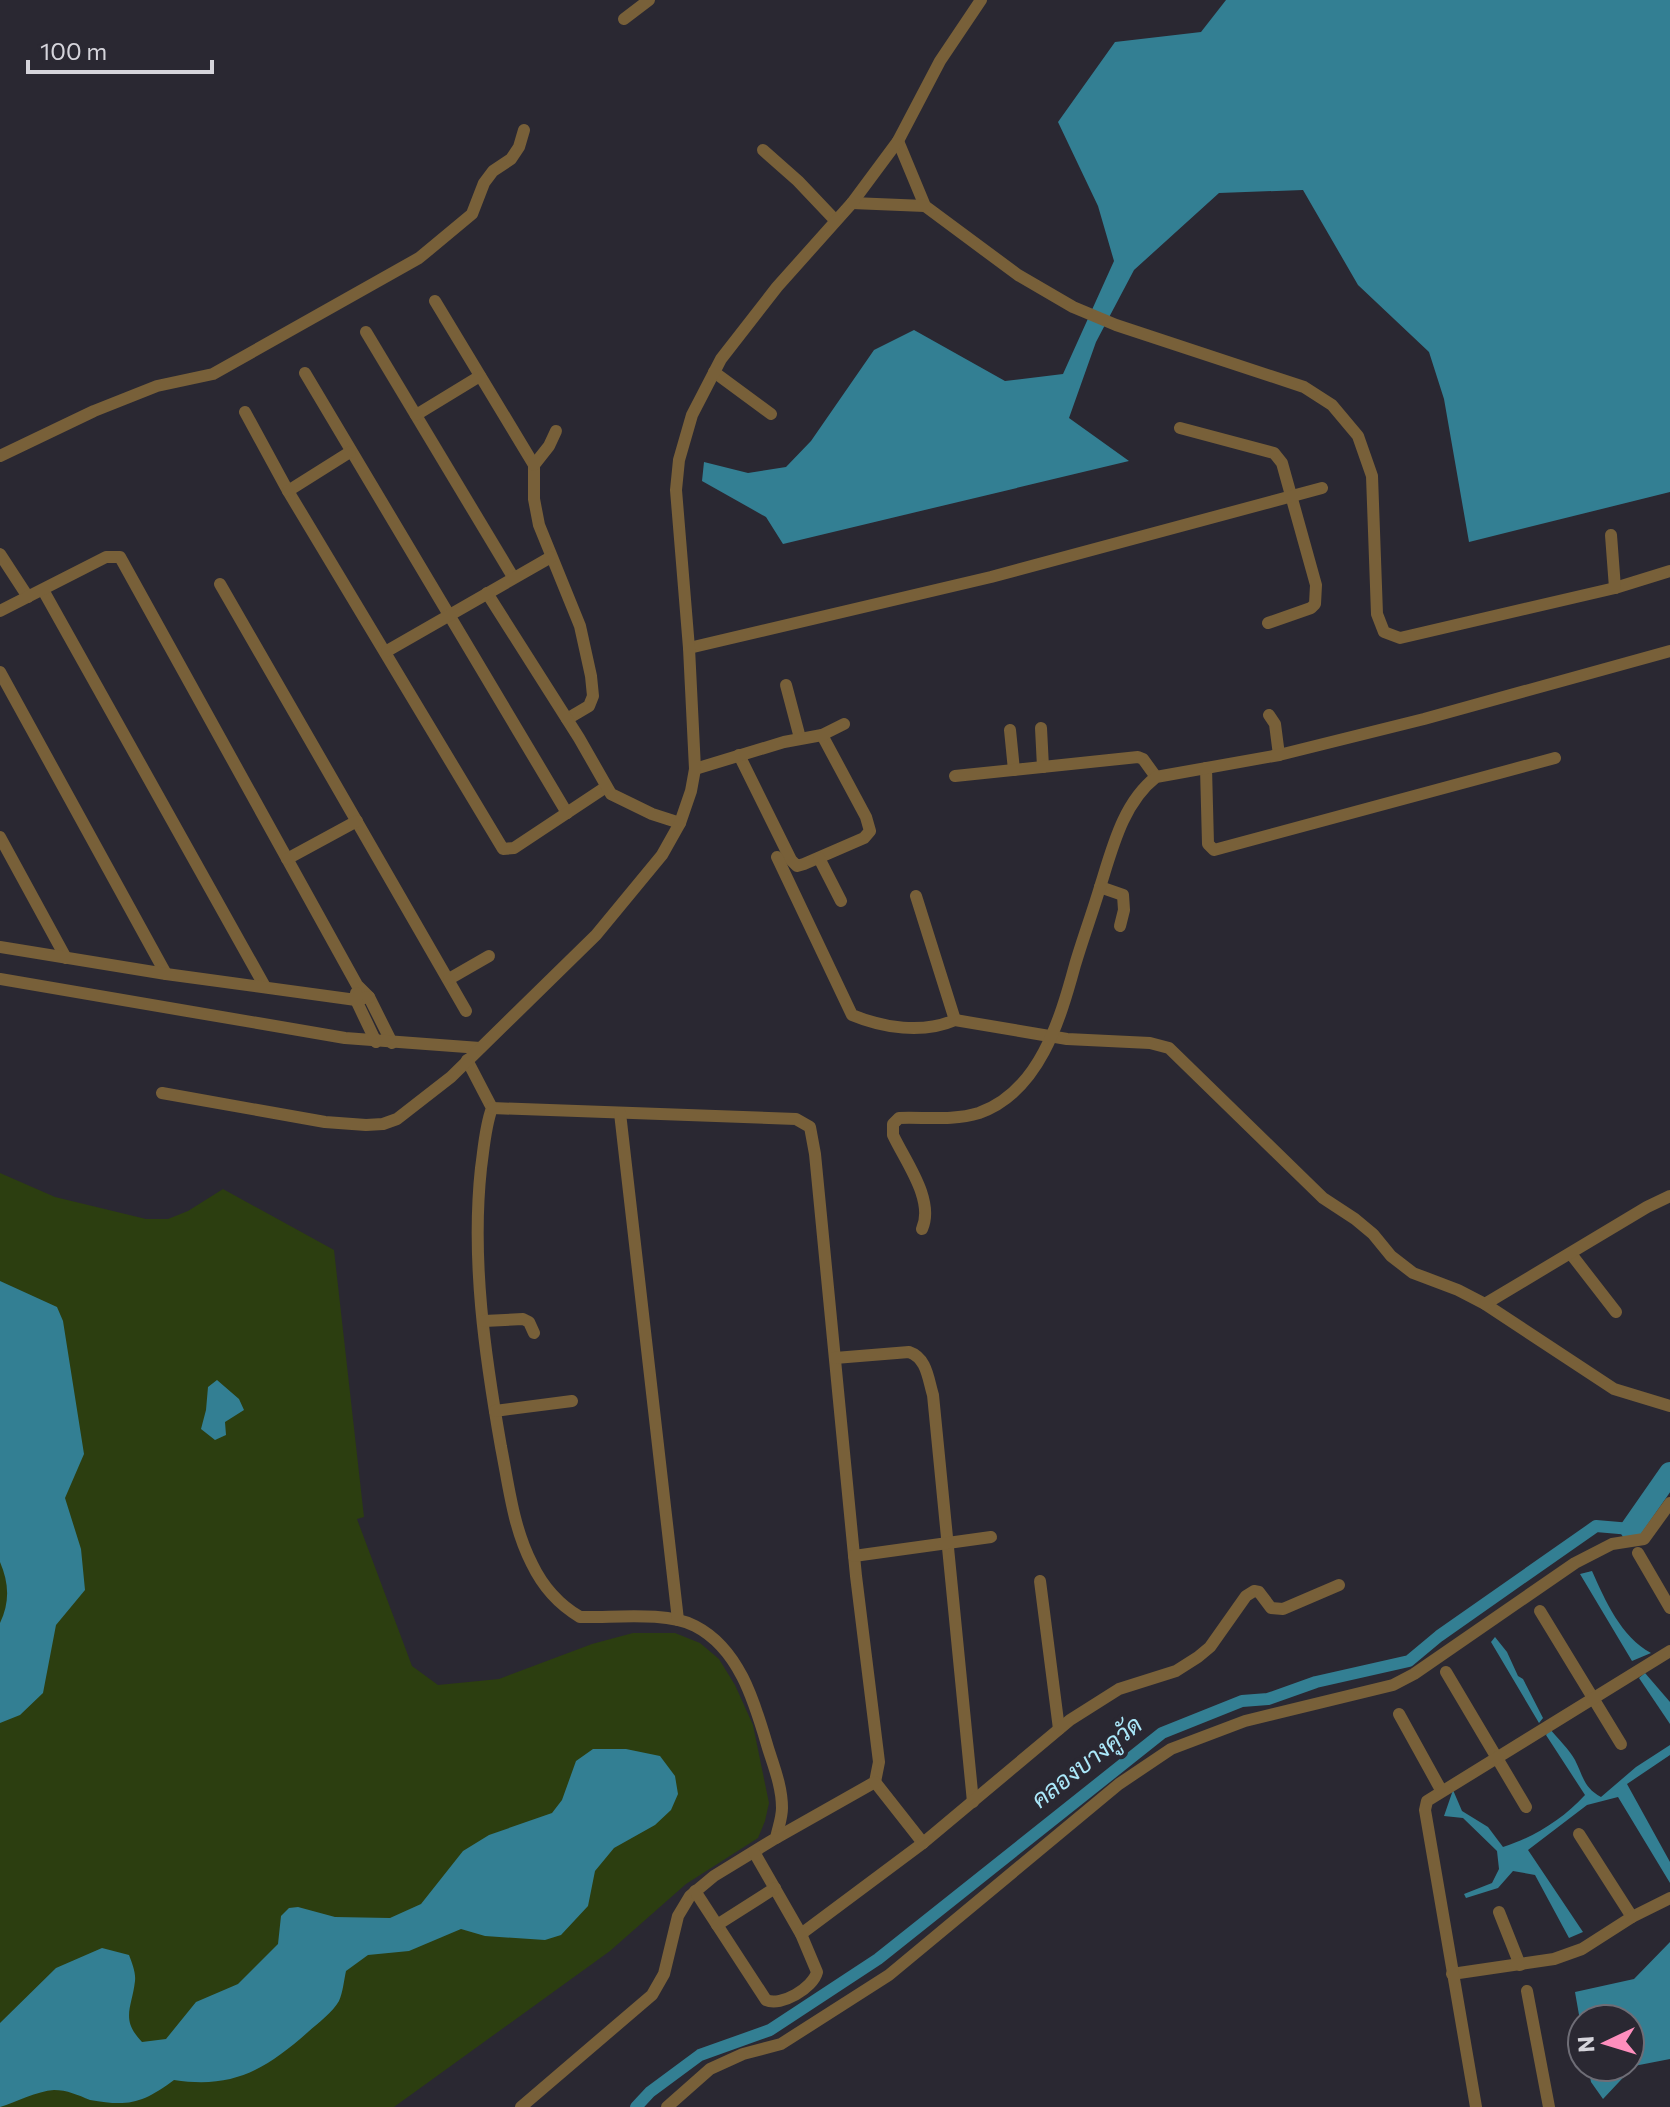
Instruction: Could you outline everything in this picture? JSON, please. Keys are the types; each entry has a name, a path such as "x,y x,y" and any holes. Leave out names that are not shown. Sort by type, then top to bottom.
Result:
{"street":[{"path":"624,19 649,0"},
{"path":"162,1093 325,1122 366,1125 397,1119 418,1105 480,1048 596,935 662,855 680,823 695,769 676,490 679,460 692,415 721,359 777,287 852,203 898,141 940,61 981,0"},
{"path":"0,456 94,411 169,383 213,374 419,258 472,214 484,183 493,171 511,159 524,130"},
{"path":"898,141 925,206 1018,275 1073,307 1116,325 1304,387 1332,405 1358,436 1372,476 1377,614 1384,632 1400,638 1615,588 1670,571"},
{"path":"763,150 835,220"},
{"path":"852,203 925,206"},
{"path":"435,301 534,465 534,499 539,525 580,626 591,676 593,696 589,706 567,719"},
{"path":"366,332 513,577"},
{"path":"714,372 771,414"},
{"path":"305,373 567,813"},
{"path":"416,415 480,376"},
{"path":"245,412 288,491 387,651 503,849 510,850 608,790"},
{"path":"1180,428 1274,453 1282,463 1316,585 1315,604 1268,623"},
{"path":"534,465 556,431"},
{"path":"288,491 350,452"},
{"path":"689,648 991,577 1322,488"},
{"path":"1611,535 1615,588"},
{"path":"0,554 28,597"},
{"path":"0,611 106,557 120,557 363,998 392,1043"},
{"path":"387,651 551,557"},
{"path":"220,584 466,1011"},
{"path":"43,590 264,985"},
{"path":"487,593 608,790 637,807 680,823"},
{"path":"922,1229 926,1221 924,1199 893,1135 893,1124 899,1118 951,1118 979,1113 1022,1086 1050,1040 1071,985 1114,839 1140,789 1156,777 1279,755 1424,719 1670,651"},
{"path":"0,672 166,974"},
{"path":"786,685 800,738"},
{"path":"1269,715 1275,724 1279,755"},
{"path":"695,769 800,738 822,735 844,724"},
{"path":"1041,728 1043,767"},
{"path":"1010,730 1014,770"},
{"path":"739,755 794,864 804,864 864,838 870,831 866,817 822,735"},
{"path":"955,776 1138,757 1156,777"},
{"path":"1206,768 1208,844 1214,850 1555,758"},
{"path":"287,859 357,821"},
{"path":"0,837 66,958"},
{"path":"777,857 852,1015 908,1029 944,1025 955,1020 1050,1040 1150,1043 1169,1048 1323,1198 1373,1234 1391,1256 1413,1273 1485,1304 1614,1389 1670,1406"},
{"path":"819,858 841,901"},
{"path":"1100,887 1123,895 1124,910 1120,926"},
{"path":"916,896 955,1020"},
{"path":"0,947 166,974 363,998"},
{"path":"449,979 489,956"},
{"path":"0,979 376,1042 480,1048"},
{"path":"363,998 376,1042"},
{"path":"467,1060 492,1108 486,1123 479,1192 479,1273 495,1411 516,1526 532,1565 549,1593 566,1609 580,1617 678,1620 696,1626 728,1654 752,1695 778,1781 782,1807 776,1838"},
{"path":"492,1108 796,1119 810,1127 854,1556 879,1762 875,1782 776,1838 695,1891 678,1916 664,1974 652,1995 521,2107"},
{"path":"620,1113 678,1620"},
{"path":"1485,1304 1670,1196"},
{"path":"1571,1254 1616,1312"},
{"path":"484,1321 523,1319 529,1322 534,1333"},
{"path":"835,1358 909,1352 917,1355 924,1364 933,1395 973,1802"},
{"path":"495,1411 572,1401"},
{"path":"667,2107 710,2069 743,2054 781,2044 889,1975 1119,1784 1171,1749 1245,1721 1393,1685 1414,1674 1575,1563 1612,1544 1644,1539 1670,1503"},
{"path":"854,1556 991,1537"},
{"path":"1638,1553 1670,1608"},
{"path":"1040,1581 1059,1729"},
{"path":"801,1934 923,1843 1103,1696 1176,1671 1198,1657 1210,1647 1246,1596 1254,1591 1259,1592 1271,1608 1283,1609 1339,1585"},
{"path":"1540,1611 1621,1744"},
{"path":"1476,2107 1425,1810 1430,1797 1670,1651"},
{"path":"1446,1672 1526,1807"},
{"path":"1399,1714 1441,1790"},
{"path":"875,1782 923,1843"},
{"path":"1579,1834 1632,1917"},
{"path":"695,1891 766,2000 775,2003 813,1983 817,1972 801,1934 754,1852"},
{"path":"717,1925 775,1888"},
{"path":"1452,1974 1554,1959 1582,1949 1632,1917 1670,1898"},
{"path":"1499,1912 1520,1965"},
{"path":"1527,1991 1549,2107"}],"green space":[{"path":"0,1173 55,1197 146,1219 168,1219 188,1211 223,1189 334,1250 364,1517 357,1519 412,1666 438,1685 499,1679 592,1644 633,1633 675,1633 700,1643 719,1659 753,1725 769,1803 758,1838 686,1884 610,1951 394,2107 0,2107"}],"water":[{"path":"1226,0 1670,0 1670,492 1469,542 1444,399 1429,352 1358,285 1303,190 1219,193 1134,270 1096,342 1069,418 1129,461 783,544 766,517 702,481 704,462 748,473 786,467 811,441 874,350 914,330 1005,381 1063,374 1114,261 1098,206 1058,122 1115,42 1201,32"},
{"path":"0,1281 57,1307 63,1321 84,1454 65,1498 81,1549 85,1590 56,1625 43,1693 20,1715 0,1723 0,1623 7,1592 0,1562"},
{"path":"217,1380 239,1399 244,1410 225,1422 226,1435 215,1440 201,1429 208,1387"},
{"path":"1592,1571 1623,1628 1651,1653 1632,1661 1580,1574"},
{"path":"1495,1637 1507,1652 1518,1676 1523,1679 1543,1718 1539,1723 1491,1642"},
{"path":"1645,1673 1670,1702 1670,1724 1639,1678"},
{"path":"1550,1729 1573,1756 1587,1786 1601,1797 1636,1767 1670,1745 1670,1755 1627,1784 1670,1862 1670,1883 1618,1797 1587,1805 1528,1850 1583,1932 1569,1938 1535,1875 1513,1871 1498,1888 1466,1898 1464,1894 1492,1883 1499,1869 1497,1851 1463,1818 1444,1816 1453,1790 1462,1811 1488,1827 1503,1847 1537,1833 1567,1812 1585,1795 1546,1735"},
{"path":"593,1749 626,1749 660,1756 675,1776 678,1794 671,1810 655,1825 614,1848 595,1871 588,1906 561,1935 545,1940 485,1936 461,1929 409,1951 368,1955 346,1971 339,2001 325,2017 277,2057 231,2079 214,2082 174,2080 153,2094 126,2103 90,2100 54,2090 0,2107 0,2023 56,1968 102,1948 129,1955 135,1978 129,2013 131,2027 142,2042 166,2039 196,2002 238,1984 278,1944 281,1916 289,1908 298,1907 335,1917 390,1918 421,1904 463,1851 489,1835 552,1813 562,1800 576,1761"},
{"path":"1670,1942 1670,2059 1646,2064 1646,2003 1577,2003 1575,1992 1634,1979"},
{"path":"1592,2083 1618,2083 1603,2099"}],"waterway":[{"name":"คลองบางคูวัด","path":"1631,1529 1670,1473"},
{"name":"คลองบางคูวัด","path":"636,2107 650,2092 700,2055 770,2030 878,1959 1162,1733 1242,1701 1268,1699 1316,1682 1409,1661 1439,1636 1596,1526 1631,1529"}]}
